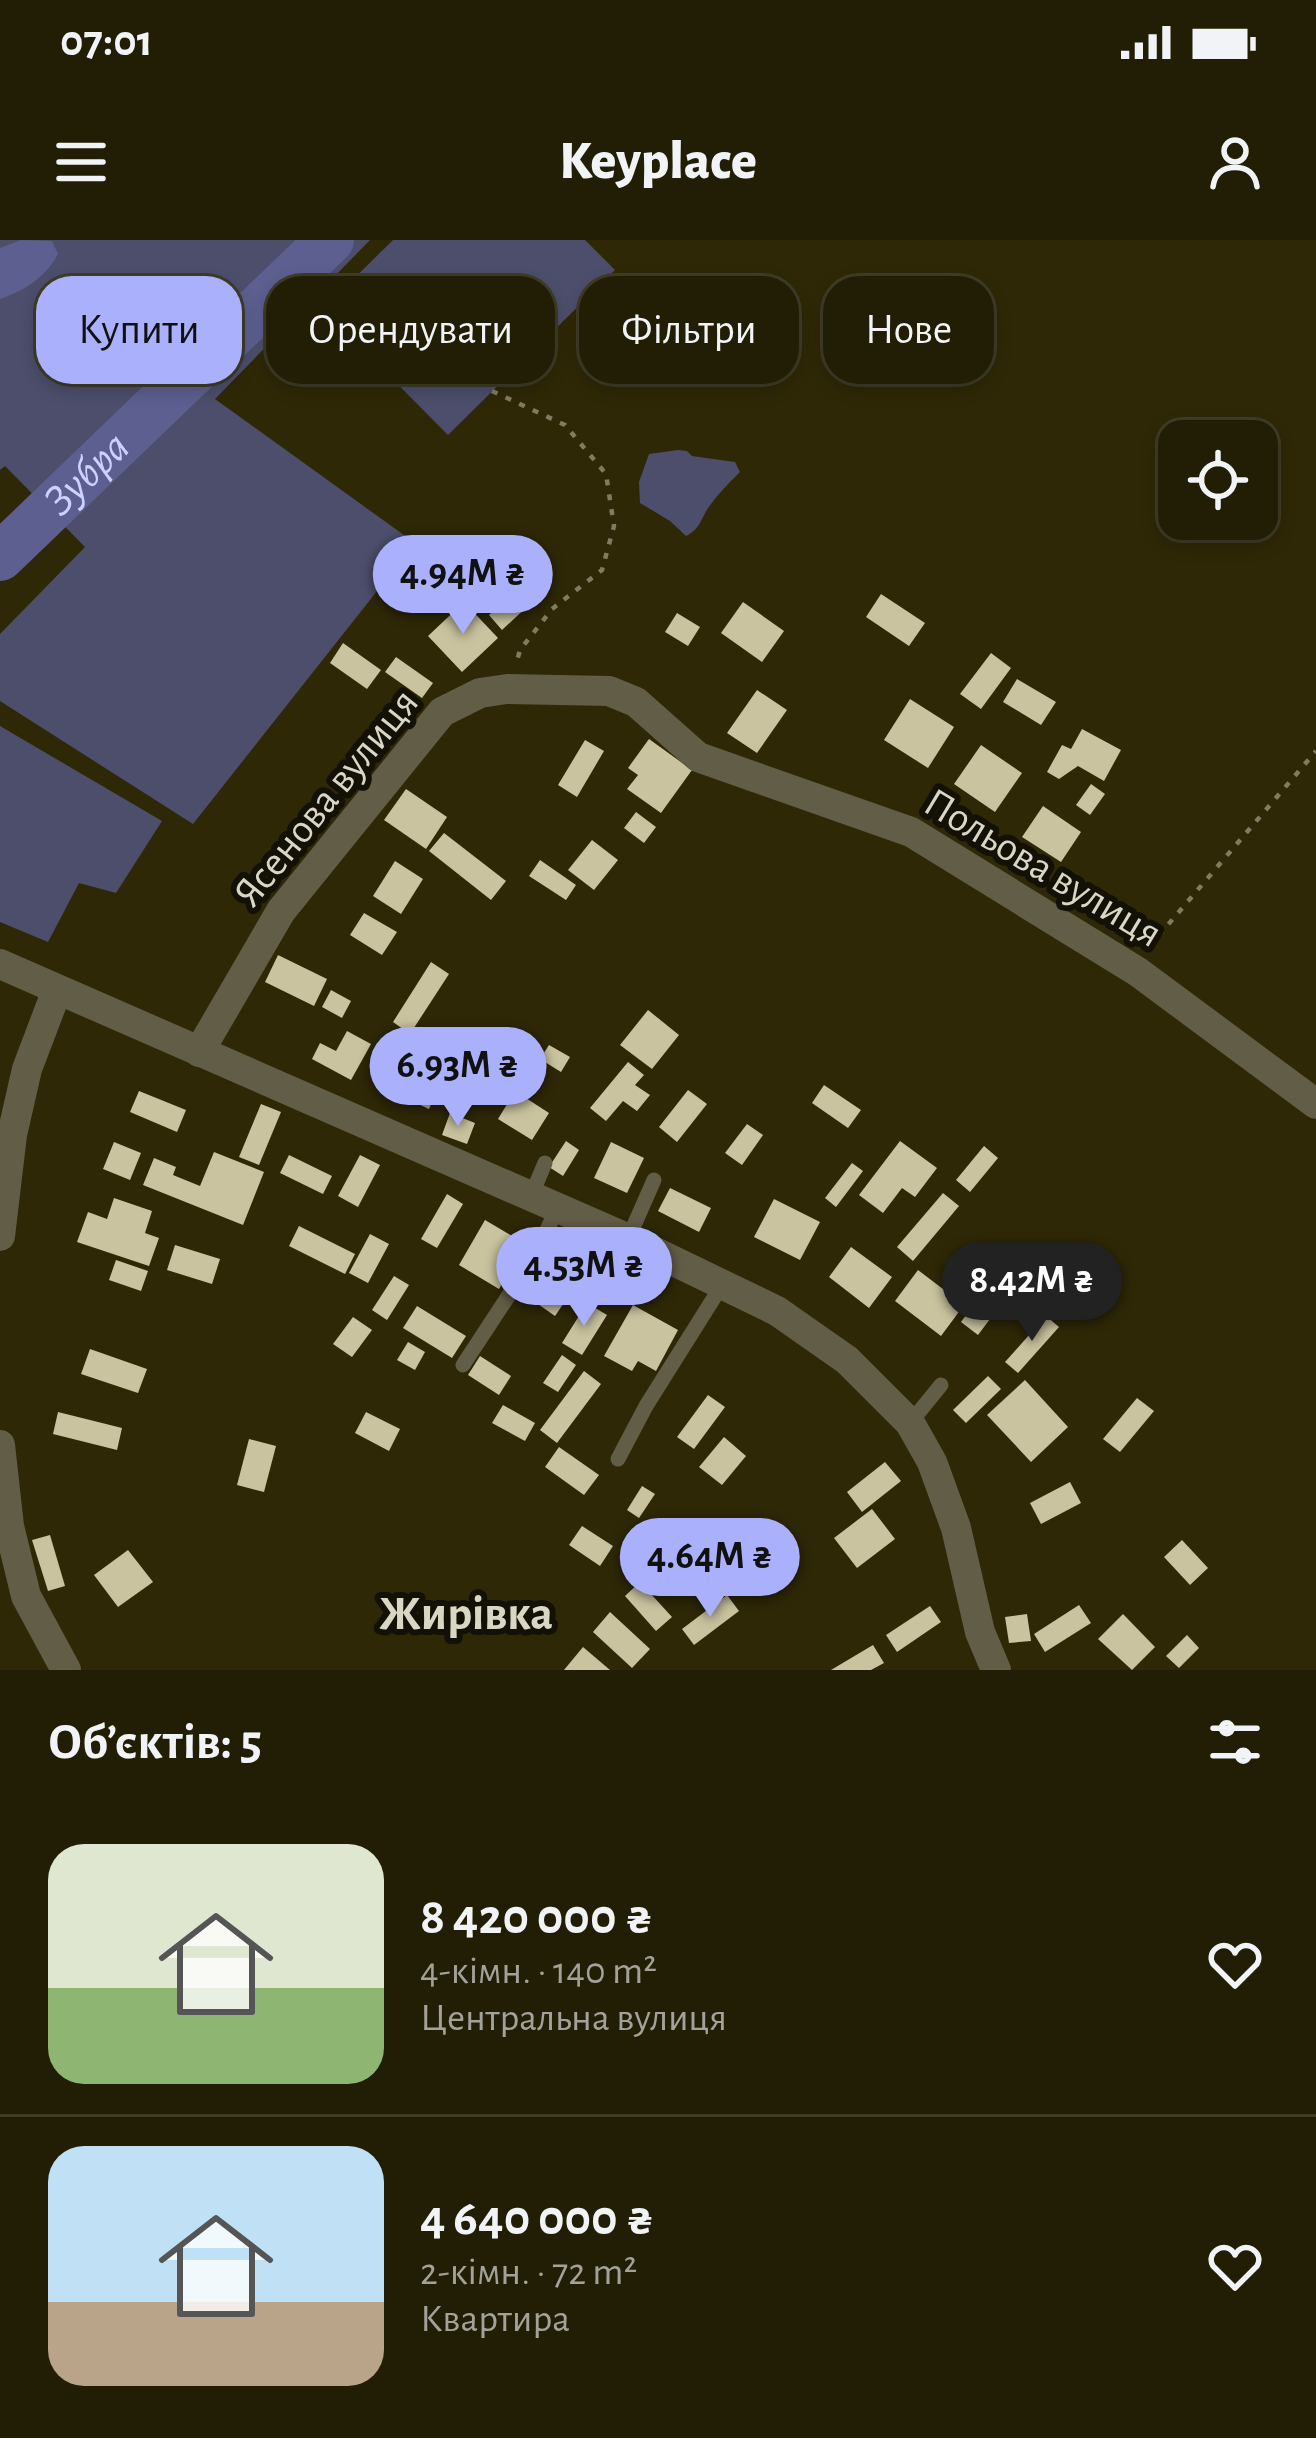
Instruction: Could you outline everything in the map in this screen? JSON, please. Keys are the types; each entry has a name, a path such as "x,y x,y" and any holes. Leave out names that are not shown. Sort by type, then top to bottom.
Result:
{"street":[{"name":"Ясенова вулиця","path":"199,1052 281,911 442,712 479,693 507,689 609,691 636,702 698,757"},
{"name":"Польова вулиця","path":"698,757 911,832 1138,972 1316,1104"},
{"path":"0,964 628,1239 776,1312 847,1360 910,1423 932,1462 956,1528 980,1632 995,1670"},
{"path":"0,1236 12,1135 27,1069 57,990"},
{"path":"0,1445 9,1526 26,1596 66,1670"}],"lane":[{"path":"463,1364 530,1263 544,1202 545,1163"},
{"path":"628,1239 654,1180"},
{"path":"618,1459 722,1285"},
{"path":"910,1423 941,1385"}],"path":[{"path":"492,391 565,425 606,474 614,526 602,570 552,609 520,650 507,689"},
{"path":"1108,954 1150,947 1316,751"}],"shaded area":[{"path":"0,240 370,240 335,276 266,276 266,347 242,371 242,276 36,276 36,384 230,384 215,399 415,543 193,824 0,701 0,634 85,547 5,466 0,470"},
{"path":"21,240 52,241 58,254 34,282 0,299 0,248"},
{"path":"393,240 585,240 615,270 609,276 579,276 579,306 555,329 555,276 356,276"},
{"path":"397,384 500,384 448,435"},
{"path":"678,450 735,462 740,472 686,536 640,503 639,482 649,454"},
{"path":"0,726 162,821 116,893 79,883 48,942 0,922"}],"building":[{"path":"518,588 531,603 502,630 489,615"},
{"path":"881,594 925,623 909,646 866,617"},
{"path":"464,602 498,638 462,672 428,636"},
{"path":"743,602 784,631 762,662 721,633"},
{"path":"677,613 700,627 688,646 665,632"},
{"path":"343,643 381,670 367,689 330,663"},
{"path":"991,653 1011,668 981,709 960,694"},
{"path":"396,657 433,683 422,698 385,672"},
{"path":"1017,679 1056,702 1041,725 1003,702"},
{"path":"757,690 787,710 757,753 727,733"},
{"path":"910,699 954,727 928,768 884,740"},
{"path":"1082,729 1121,750 1104,781 1078,766 1059,779 1047,772 1062,745 1071,749"},
{"path":"649,739 692,770 661,813 627,789 638,775 628,768"},
{"path":"585,740 604,751 577,797 558,785"},
{"path":"981,745 1022,773 995,812 954,784"},
{"path":"1091,784 1105,794 1090,815 1076,805"},
{"path":"406,789 447,817 426,849 384,820"},
{"path":"1043,806 1081,832 1061,862 1022,837"},
{"path":"636,812 656,827 644,843 624,828"},
{"path":"444,833 506,881 491,900 429,851"},
{"path":"592,840 618,860 594,890 568,870"},
{"path":"540,860 576,885 566,900 529,876"},
{"path":"395,861 423,879 401,914 373,896"},
{"path":"364,913 397,932 382,955 350,935"},
{"path":"278,955 327,979 314,1006 265,982"},
{"path":"431,962 449,974 410,1034 393,1022"},
{"path":"331,990 351,1001 342,1018 322,1007"},
{"path":"648,1010 679,1035 652,1069 620,1045"},
{"path":"494,1027 531,1049 511,1082 474,1060"},
{"path":"347,1031 371,1044 351,1080 312,1059 320,1043 336,1051"},
{"path":"549,1045 570,1057 561,1072 540,1059"},
{"path":"394,1051 444,1074 429,1109 379,1086"},
{"path":"628,1062 644,1075 635,1085 650,1095 637,1111 623,1101 606,1121 590,1108"},
{"path":"824,1085 861,1110 848,1128 812,1103"},
{"path":"688,1090 707,1104 677,1142 659,1127"},
{"path":"139,1091 186,1110 177,1132 130,1112"},
{"path":"515,1091 549,1113 532,1140 498,1119"},
{"path":"261,1104 281,1112 259,1165 239,1157"},
{"path":"450,1113 475,1123 467,1144 442,1135"},
{"path":"747,1124 763,1135 742,1165 725,1153"},
{"path":"566,1141 579,1150 563,1176 549,1167"},
{"path":"900,1141 937,1168 915,1197 902,1188 883,1213 859,1195"},
{"path":"114,1142 141,1153 130,1180 103,1169"},
{"path":"611,1142 644,1158 627,1193 594,1178"},
{"path":"984,1146 998,1158 970,1192 956,1180"},
{"path":"214,1152 264,1172 243,1225 143,1185 154,1158 176,1167 173,1175 200,1186"},
{"path":"289,1155 332,1176 323,1194 280,1173"},
{"path":"360,1155 380,1165 358,1207 338,1196"},
{"path":"852,1163 863,1171 836,1207 825,1198"},
{"path":"670,1188 711,1208 699,1232 658,1211"},
{"path":"943,1193 959,1206 913,1261 897,1247"},
{"path":"447,1194 463,1204 437,1248 421,1239"},
{"path":"114,1198 152,1211 145,1233 159,1238 149,1266 77,1242 88,1212 107,1219"},
{"path":"774,1199 820,1222 800,1260 754,1237"},
{"path":"485,1220 526,1244 499,1289 459,1265"},
{"path":"299,1226 355,1254 345,1274 289,1246"},
{"path":"370,1234 389,1244 368,1283 349,1273"},
{"path":"175,1245 220,1259 212,1284 167,1270"},
{"path":"851,1247 892,1277 869,1308 829,1277"},
{"path":"565,1258 585,1272 555,1316 535,1302"},
{"path":"116,1260 148,1271 141,1291 109,1280"},
{"path":"918,1270 964,1305 941,1336 895,1301"},
{"path":"394,1276 409,1285 387,1320 372,1310"},
{"path":"987,1286 1005,1299 978,1335 961,1322"},
{"path":"587,1303 607,1315 582,1355 562,1343"},
{"path":"633,1305 678,1330 656,1371 638,1361 632,1371 604,1356"},
{"path":"417,1306 466,1336 452,1358 403,1328"},
{"path":"1046,1316 1059,1327 1018,1373 1005,1362"},
{"path":"353,1317 372,1330 352,1357 333,1344"},
{"path":"408,1342 425,1352 415,1370 397,1360"},
{"path":"90,1349 147,1369 138,1393 81,1374"},
{"path":"562,1355 576,1365 558,1392 543,1383"},
{"path":"480,1356 511,1376 499,1395 468,1375"},
{"path":"584,1371 601,1384 557,1443 540,1430"},
{"path":"988,1376 1001,1389 966,1423 953,1410"},
{"path":"1025,1380 1068,1427 1031,1462 987,1415"},
{"path":"708,1395 725,1407 694,1449 677,1437"},
{"path":"1137,1398 1154,1411 1120,1452 1103,1439"},
{"path":"503,1405 535,1423 525,1441 492,1423"},
{"path":"58,1412 122,1428 117,1450 53,1434"},
{"path":"366,1412 400,1429 389,1451 355,1433"},
{"path":"724,1437 746,1456 722,1485 699,1467"},
{"path":"249,1439 276,1446 264,1492 237,1485"},
{"path":"559,1447 599,1475 584,1495 545,1467"},
{"path":"885,1462 901,1481 862,1512 847,1492"},
{"path":"1070,1482 1081,1503 1041,1524 1030,1503"},
{"path":"642,1486 655,1494 639,1518 627,1510"},
{"path":"872,1509 895,1539 857,1568 834,1538"},
{"path":"582,1526 613,1546 600,1566 569,1545"},
{"path":"50,1535 65,1586 48,1591 32,1540"},
{"path":"1182,1540 1208,1568 1190,1585 1164,1557"},
{"path":"128,1550 153,1582 118,1607 94,1575"},
{"path":"640,1582 672,1617 656,1631 625,1596"},
{"path":"727,1595 739,1611 694,1645 682,1629"},
{"path":"1079,1605 1091,1623 1045,1652 1034,1634"},
{"path":"930,1606 941,1622 897,1652 886,1635"},
{"path":"610,1612 650,1649 632,1668 593,1632"},
{"path":"1027,1614 1031,1641 1009,1643 1005,1617"},
{"path":"1123,1614 1155,1647 1132,1670 1098,1639"},
{"path":"1187,1635 1199,1648 1179,1668 1166,1656"},
{"path":"873,1645 884,1663 871,1670 831,1670"},
{"path":"583,1647 610,1670 564,1670"}],"waterway":[{"name":"Зубра","path":"0,557 330,240"}],"district":[{"name":"Жирівка","path":"466,1615"}]}
